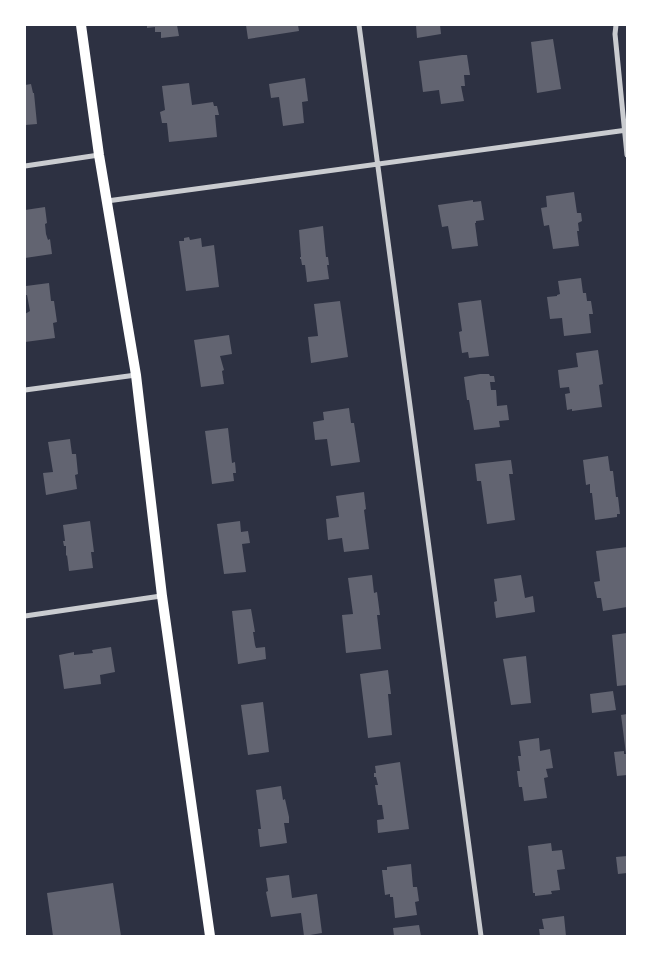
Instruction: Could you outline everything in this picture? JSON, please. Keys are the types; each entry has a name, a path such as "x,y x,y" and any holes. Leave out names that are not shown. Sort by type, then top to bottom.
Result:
{"main road":[{"path":"81,25 99,155 136,375 162,596 210,936"}],"street":[{"path":"359,25 481,936"},
{"path":"616,25 615,34 627,155"},
{"path":"107,201 625,130"},
{"path":"25,166 99,155"},
{"path":"25,390 136,375"},
{"path":"25,616 162,596"}],"building":[{"path":"147,25 177,25 179,36 161,38 161,32 155,32 155,27 147,28"},
{"path":"246,25 298,25 299,31 248,39"},
{"path":"416,25 440,25 441,34 417,38"},
{"path":"553,39 561,89 537,93 531,42"},
{"path":"467,55 470,75 464,75 465,86 461,86 464,101 441,104 439,90 423,92 419,61"},
{"path":"305,78 308,101 302,102 304,123 283,126 279,97 271,98 269,84"},
{"path":"189,83 192,105 213,102 214,106 217,106 219,115 215,115 217,137 169,142 167,123 162,123 160,112 165,110 162,86"},
{"path":"31,84 34,93 37,124 25,125 25,85"},
{"path":"574,192 577,213 581,213 582,221 578,223 579,231 577,231 579,246 553,249 549,225 544,226 541,208 547,207 546,196"},
{"path":"473,200 473,202 481,201 484,220 476,221 475,223 478,246 452,249 448,226 442,227 438,205"},
{"path":"45,207 46,234 48,240 50,239 52,254 25,258 25,210"},
{"path":"323,226 326,257 328,257 329,265 327,265 329,279 307,282 305,265 302,265 300,259 299,230"},
{"path":"189,237 190,240 201,238 202,247 214,245 219,287 186,291 179,241 184,241 184,238"},
{"path":"581,278 583,293 586,293 587,301 591,301 593,314 589,314 591,333 564,336 562,318 550,319 547,297 560,294 558,281"},
{"path":"49,283 51,301 54,301 57,322 53,323 55,338 25,342 25,314 30,311 25,288 26,286"},
{"path":"481,300 489,356 469,358 468,352 462,353 459,332 462,331 458,303"},
{"path":"340,301 348,357 311,363 308,337 318,336 314,304"},
{"path":"229,335 232,354 220,356 224,370 222,371 224,384 201,387 194,340"},
{"path":"598,350 603,384 599,385 602,407 567,410 565,394 570,393 569,387 560,388 558,370 578,367 576,353"},
{"path":"480,374 494,376 495,382 490,382 491,390 496,390 497,406 507,405 509,420 499,421 500,427 474,430 464,377"},
{"path":"349,408 351,423 354,423 360,462 331,466 327,439 315,440 313,422 324,420 323,412"},
{"path":"228,428 232,463 235,462 236,473 233,473 234,481 212,484 205,431"},
{"path":"70,439 72,454 76,454 78,474 75,475 77,489 46,495 43,473 53,472 48,442"},
{"path":"608,456 610,471 613,471 620,514 617,514 617,517 595,520 592,493 590,493 590,484 586,485 583,460"},
{"path":"511,460 513,474 509,474 515,520 487,524 481,481 477,481 475,464"},
{"path":"364,492 366,509 364,510 369,549 344,552 342,538 328,540 326,519 339,517 336,496"},
{"path":"90,521 94,552 91,552 93,568 69,571 66,546 64,546 63,541 65,541 63,525"},
{"path":"240,521 241,532 248,531 250,543 242,544 246,572 224,574 217,524"},
{"path":"627,547 627,607 603,611 601,598 597,598 594,582 600,581 596,551"},
{"path":"372,575 374,593 377,592 380,615 377,615 381,649 346,653 342,615 353,614 348,578"},
{"path":"521,575 525,598 533,596 535,612 496,618 494,602 497,601 494,579"},
{"path":"251,609 255,645 256,648 265,647 266,659 238,664 232,611"},
{"path":"627,633 627,685 617,686 612,635"},
{"path":"111,647 115,672 100,675 101,684 64,689 59,655 74,652 74,655 93,653 92,650"},
{"path":"526,656 531,703 511,705 503,659"},
{"path":"388,670 391,694 388,694 392,735 368,738 360,674"},
{"path":"613,691 616,710 592,713 590,694"},
{"path":"263,702 269,752 248,755 241,705"},
{"path":"627,714 627,775 617,776 614,752 624,751 624,754 626,754 621,715"},
{"path":"539,738 540,751 550,749 553,768 546,769 548,777 544,778 547,798 524,801 522,787 519,787 517,771 520,771 518,756 521,756 519,741"},
{"path":"400,762 409,829 378,833 377,820 384,819 382,805 378,805 375,785 378,785 376,777 374,777 374,773 376,773 375,766"},
{"path":"281,786 283,800 285,799 289,817 289,823 284,823 287,843 260,847 258,829 261,829 256,790"},
{"path":"551,843 552,851 562,850 565,869 557,870 560,890 551,891 552,894 535,896 535,893 533,893 528,846"},
{"path":"627,856 627,873 618,874 616,857"},
{"path":"411,864 413,887 417,887 419,901 415,902 417,915 395,918 393,897 390,897 390,894 385,895 382,870 387,870 387,867"},
{"path":"289,875 292,898 317,894 322,933 304,936 301,913 271,917 266,892 268,891 266,878"},
{"path":"113,883 121,936 53,936 47,893"},
{"path":"564,916 566,936 540,936 539,929 544,929 542,919"},
{"path":"419,925 421,936 394,936 393,928"}]}
